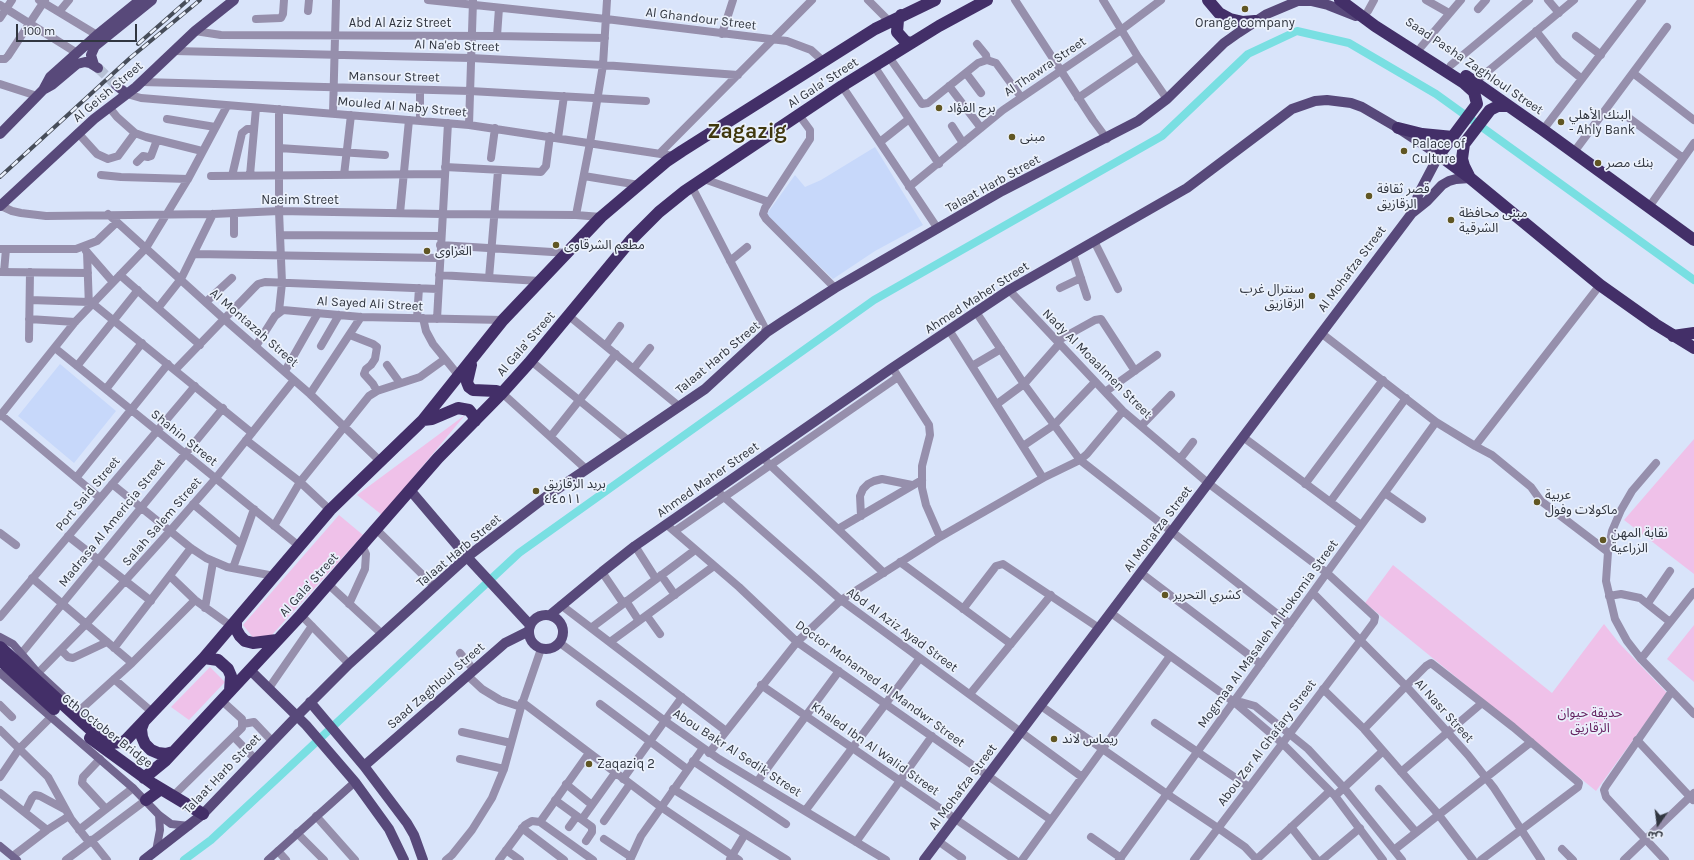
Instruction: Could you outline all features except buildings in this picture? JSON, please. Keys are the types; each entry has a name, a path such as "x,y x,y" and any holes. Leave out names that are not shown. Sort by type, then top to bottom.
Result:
{"highway":[{"name":"Al Gala' Street","path":"52,701 106,741 116,743 126,740 204,658 330,510 423,420 460,376 467,358 601,217 674,156 875,29 901,15 935,0"},
{"name":"Al Gala' Street","path":"144,778 173,752 250,670 301,615 438,458 502,393 531,361 644,225 704,178 842,86 952,18 987,0"},
{"path":"1210,0 1219,13 1230,19 1243,22 1255,21"},
{"name":"Saad Pasha Zaghloul Street","path":"1340,0 1375,26 1508,106 1574,152 1694,240"},
{"name":"Saad Pasha Zaghloul Street","path":"1355,0 1368,11 1421,47 1451,65 1470,82"},
{"path":"901,15 898,20 897,32 905,41 910,43"},
{"path":"875,29 881,29 891,35 897,46 893,54"},
{"path":"1470,82 1477,103"},
{"path":"1477,103 1492,108 1508,106"},
{"path":"1477,103 1439,155 1470,178 1600,285 1673,336 1694,348"},
{"path":"1470,178 1464,166 1462,151 1464,144 1492,108"},
{"path":"1398,128 1422,134 1453,137"},
{"path":"1673,336 1694,333"},
{"path":"467,358 467,382 469,387 473,390 496,391 502,393"},
{"path":"423,420 432,419 458,408 469,410 475,421"},
{"path":"234,624 240,636 245,641 253,643 277,640"},
{"name":"6th October Bridge","path":"0,647 86,735 144,778 203,814"},
{"path":"204,658 218,660 228,670 231,684 230,690"},
{"name":"6th October Bridge","path":"0,660 52,701"},
{"path":"144,721 142,737 145,744 151,750 158,753 166,754 173,752"},
{"path":"146,800 161,789"}],"main road":[{"path":"40,93 50,77 96,35 140,0"},
{"path":"0,134 4,124 77,64 85,62 96,67 91,55 95,46 152,0"},
{"name":"Al Geish Street","path":"0,206 78,133 142,82 195,31 234,0"},
{"name":"Talaat Harb Street","path":"144,860 203,814 348,664 467,557 547,496 705,389 767,332 835,288 1002,191 1138,121 1167,99 1224,43 1255,21 1282,7 1298,0 1311,1 1344,10 1375,26"},
{"path":"116,85 127,94"},
{"name":"Ahmed Maher Street","path":"550,615 636,546 671,528 895,372 949,330 1009,290 1181,191 1292,109 1303,104 1327,100 1351,103 1362,107 1398,128 1439,155"},
{"name":"Al Mohafza Street","path":"924,860 1412,212 1419,193 1439,155"},
{"name":"Al Mohafza Street","path":"1412,212 1427,201 1442,185 1449,181 1470,178"},
{"path":"410,490 530,628 532,642 541,649 551,649 560,643 563,638 563,626 550,615 538,617 530,628"},
{"name":"Saad Zaghloul Street","path":"364,766 470,672 505,644 530,628"},
{"path":"250,670 306,725 355,782 389,830 402,858 419,849"},
{"path":"310,702 364,766 407,823 423,860"}],"street":[{"path":"0,18 3,7 12,0"},
{"path":"59,12 69,0"},
{"path":"256,19 281,18 283,14 284,0"},
{"path":"308,11 309,0"},
{"path":"333,113 336,0"},
{"name":"Al Ghandour Street","path":"428,0 473,2 499,8 774,39 800,45 811,50 823,61"},
{"path":"576,215 603,65 607,0"},
{"path":"722,34 733,0"},
{"path":"660,153 812,0"},
{"path":"868,0 889,21"},
{"path":"1015,0 1078,98 1107,138"},
{"path":"1103,0 1138,57 1167,99"},
{"name":"Al Thawra Street","path":"909,187 939,164 980,128 1021,97 1121,30 1160,0"},
{"path":"1368,11 1374,0"},
{"path":"1426,0 1449,14"},
{"path":"1478,9 1486,0"},
{"path":"1451,65 1529,0"},
{"path":"1548,0 1558,13"},
{"path":"1470,82 1574,0"},
{"path":"1543,130 1642,0"},
{"path":"0,59 7,58 42,1 96,35"},
{"path":"1421,47 1459,1"},
{"path":"469,125 473,2"},
{"path":"3,7 77,52"},
{"path":"497,36 499,8"},
{"path":"1574,152 1668,27"},
{"name":"Abd Al Aziz Street","path":"195,31 221,35 605,38"},
{"path":"1536,31 1559,60 1582,79"},
{"path":"1576,36 1601,55"},
{"path":"977,44 986,55 987,60"},
{"name":"Al Na'eb Street","path":"174,51 471,58 603,65 738,75"},
{"path":"893,54 922,104 928,103 978,64 987,60 996,63 1021,97"},
{"path":"1078,98 1138,57"},
{"path":"874,66 939,164"},
{"path":"966,73 981,92"},
{"path":"1633,74 1694,120"},
{"name":"Mansour Street","path":"142,82 470,91 646,101"},
{"path":"0,84 40,93"},
{"path":"842,86 938,229"},
{"path":"949,86 980,128"},
{"path":"420,90 420,121"},
{"name":"Mouled Al Naby Street","path":"127,94 140,98 227,106 333,113 469,125 674,156"},
{"path":"211,176 403,175 445,171 541,172 546,166 564,96"},
{"path":"100,498 0,415 90,304 146,248 188,179 227,106"},
{"path":"109,107 117,117 135,133 202,152"},
{"path":"250,175 256,108"},
{"path":"256,346 279,311 282,283 279,210 278,109"},
{"path":"344,175 351,115"},
{"path":"799,115 810,130 810,139 764,211 766,219 835,288"},
{"path":"1629,118 1682,158"},
{"path":"166,119 215,127"},
{"path":"400,213 409,120"},
{"path":"880,142 909,120"},
{"path":"437,319 448,123"},
{"path":"952,126 963,143"},
{"path":"232,176 242,133 247,128 254,129"},
{"path":"491,158 495,128"},
{"path":"78,133 97,154 108,159 118,156 135,133"},
{"path":"137,162 142,157 151,156 157,140"},
{"path":"1649,207 1694,143"},
{"path":"279,148 385,155"},
{"path":"489,278 498,171"},
{"path":"101,175 188,179"},
{"path":"584,176 639,185"},
{"path":"704,178 769,202"},
{"path":"692,187 767,332"},
{"name":"Naeim Street","path":"0,206 12,211 32,215 213,214 279,210 442,214 576,215 601,217"},
{"path":"234,213 234,234"},
{"name":"Al Montazah Street","path":"108,214 224,319 285,371 381,462"},
{"path":"158,308 181,279 213,214"},
{"path":"88,273 2,272 3,249 85,249 97,241 117,222"},
{"path":"280,235 441,236"},
{"path":"1094,242 1118,289"},
{"path":"440,245 568,253"},
{"path":"730,261 747,247"},
{"path":"85,249 90,304"},
{"path":"85,249 113,282"},
{"path":"194,254 440,258"},
{"path":"1073,254 1087,297"},
{"path":"29,339 30,272"},
{"path":"120,275 200,345"},
{"path":"439,275 540,281"},
{"path":"206,302 232,278"},
{"path":"1060,288 1081,278"},
{"path":"175,370 258,284 265,282 438,289"},
{"path":"1475,446 1600,285"},
{"path":"419,288 420,318 426,331 433,344 460,376"},
{"path":"77,366 138,290"},
{"name":"Nady Al Moaalmen Street","path":"1009,290 1123,411 1208,483 1327,573"},
{"path":"30,300 90,304 114,320 252,433"},
{"name":"Al Sayed Ali Street","path":"279,311 288,310 361,317 503,320"},
{"path":"976,312 1024,384 1080,460 1290,624"},
{"path":"285,371 318,313"},
{"path":"321,346 339,315"},
{"path":"569,316 680,407"},
{"path":"310,394 361,317"},
{"path":"29,319 75,322"},
{"path":"997,404 1024,384 1058,343 1094,320 1101,319 1135,371"},
{"path":"606,345 620,326"},
{"path":"949,330 1043,478"},
{"path":"1321,333 1436,422 1492,455 1531,487 1541,501 1608,552"},
{"path":"350,335 373,344 376,347 375,359 372,365 366,369 364,374 373,384 376,391"},
{"path":"106,389 142,343"},
{"name":"Shahin Street","path":"55,348 299,546"},
{"path":"634,368 650,348"},
{"path":"972,366 1001,349"},
{"path":"551,436 616,354"},
{"path":"1105,392 1156,355"},
{"path":"274,526 300,482 364,402 376,391 420,376 445,359"},
{"path":"531,361 629,441"},
{"path":"76,478 168,364"},
{"path":"386,365 400,383"},
{"path":"895,372 929,425 930,435 922,466 922,480 926,505 940,537"},
{"name":"Salah Salem Street","path":"38,673 86,624 170,532 216,478 294,380"},
{"path":"1305,484 1383,380"},
{"path":"1023,446 1054,425 1095,382"},
{"name":"Port Said Street","path":"0,617 195,386"},
{"path":"502,393 586,469"},
{"path":"1141,426 1172,395"},
{"path":"1330,502 1406,398"},
{"name":"Madrasa Al Americia Street","path":"21,654 223,408"},
{"path":"604,839 631,859 642,836 660,807 693,761 726,731 761,685 797,642 841,600 940,537 1043,478 1080,460 1087,454 1123,411"},
{"name":"Mogmaa Al Masaleh Al Hokomia Street","path":"1120,859 1436,422"},
{"path":"1243,437 1361,526"},
{"path":"246,440 300,482 330,510"},
{"path":"1180,459 1193,442"},
{"path":"767,461 884,573"},
{"path":"1656,463 1632,491 1620,510 1612,531 1608,552 1606,581 1614,613 1621,630 1641,659 1694,714"},
{"path":"861,516 860,496 863,489 874,480 912,485"},
{"path":"838,529 922,480"},
{"path":"112,484 170,532 213,562 233,568 274,576"},
{"path":"1385,492 1422,519"},
{"name":"Abd Al Aziz Ayad Street","path":"720,494 841,600 1082,777"},
{"path":"193,504 241,544"},
{"path":"233,568 254,509"},
{"name":"Doctor Mohamed Al Mandwr Street","path":"671,528 739,587 797,642 1051,820"},
{"path":"376,529 435,587"},
{"path":"0,533 16,545"},
{"path":"68,536 151,600"},
{"path":"349,604 365,569 366,554 362,545"},
{"path":"636,546 658,577 675,595"},
{"path":"114,648 191,548"},
{"path":"591,628 695,550"},
{"path":"205,608 213,562"},
{"path":"900,562 1011,644"},
{"path":"964,609 996,566 1000,564 1007,566 1100,628"},
{"path":"610,642 714,566"},
{"path":"1648,603 1670,571"},
{"path":"602,572 639,621"},
{"path":"1140,573 1261,664"},
{"name":"Abou Zer Al Ghafary Street","path":"1194,860 1374,622 1375,617 1327,573"},
{"path":"170,576 205,608 234,624"},
{"path":"32,578 132,663"},
{"path":"328,584 382,634"},
{"path":"1641,659 1694,592"},
{"name":"Al Nasr Street","path":"1313,593 1406,686 1486,777 1541,860"},
{"path":"1609,596 1628,594 1640,598 1670,622"},
{"path":"970,694 1050,595"},
{"path":"79,711 132,663 195,600"},
{"path":"561,605 726,731"},
{"path":"1111,613 1234,702 1282,743 1332,793 1383,860"},
{"path":"301,615 348,664"},
{"path":"647,616 660,634"},
{"path":"269,688 312,626"},
{"path":"0,637 13,644 38,673 79,711 86,726"},
{"path":"61,650 68,657 73,658 107,642"},
{"name":"Abou Bakr Al Sedik Street","path":"560,643 706,750 886,860"},
{"path":"448,860 469,835 492,798 504,769 522,705 541,649"},
{"path":"460,653 470,672 482,689 500,700 522,705 730,858 739,860"},
{"path":"1022,860 1170,656"},
{"path":"805,811 920,658"},
{"path":"1364,729 1426,666 1431,663 1531,742 1578,782 1579,785 1481,860"},
{"path":"757,782 839,671"},
{"path":"0,674 133,788 159,815 171,824 189,826"},
{"path":"114,679 152,712"},
{"name":"Khaled Ibn Al Walid Street","path":"761,685 1015,860"},
{"path":"1323,689 1364,729 1438,814 1473,860"},
{"path":"1665,860 1606,796 1604,790 1672,691"},
{"path":"623,779 682,697"},
{"path":"172,796 242,728 242,719 221,700"},
{"path":"1234,702 1241,702 1255,706 1290,733 1321,761 1402,860"},
{"path":"1401,772 1482,703"},
{"path":"600,704 687,769"},
{"path":"0,705 12,717"},
{"path":"1041,706 1102,750 1245,847 1257,860 1291,827 1332,793 1344,788 1383,751"},
{"path":"0,777 19,749 51,717"},
{"path":"243,724 254,722 272,741"},
{"path":"1155,723 1249,787"},
{"path":"0,730 48,778 79,830 107,860"},
{"path":"462,732 511,743"},
{"path":"856,842 932,736"},
{"path":"234,737 255,759"},
{"path":"1624,860 1693,797 1638,740"},
{"path":"1394,850 1531,742"},
{"path":"540,822 589,753"},
{"path":"100,759 84,776 82,783 106,809"},
{"path":"460,759 504,769"},
{"path":"693,761 786,824"},
{"path":"569,827 592,805 615,773"},
{"path":"268,860 355,782"},
{"path":"566,784 592,805"},
{"path":"604,821 630,784"},
{"path":"79,830 133,788"},
{"path":"673,789 787,860"},
{"path":"1379,789 1416,832"},
{"path":"0,793 47,830"},
{"path":"25,812 35,795 40,796 68,813"},
{"path":"66,860 146,800"},
{"path":"555,800 592,828 592,832 586,841"},
{"path":"0,846 15,858 68,813"},
{"path":"156,851 160,830 159,815"},
{"path":"316,816 355,860"},
{"path":"499,860 522,828 529,822 534,821 540,822 560,838 593,860"},
{"path":"1291,827 1317,860"},
{"path":"522,828 564,860"},
{"path":"1322,860 1360,828"},
{"path":"297,833 324,860"},
{"path":"730,858 745,834"},
{"path":"1091,837 1120,859"},
{"path":"938,841 962,858"},
{"path":"1562,849 1573,860"},
{"path":"506,850 520,860"},
{"path":"278,851 286,860"}],"shaded area":[{"path":"875,147 923,225 875,251 833,279 766,215 795,175 805,187 821,180"},
{"path":"60,364 116,411 74,463 18,416"}],"green space":[{"path":"465,415 382,515 357,495"},
{"path":"1694,439 1694,574 1624,520"},
{"path":"339,515 363,535 270,637 255,640 243,625"},
{"name":"حديقة حيوان الزقازيق","path":"1393,565 1552,693 1604,624 1619,643 1667,693 1596,791 1365,603"},
{"path":"1694,625 1694,682 1667,659"},
{"path":"210,667 225,682 189,720 171,707"}],"waterway":[{"path":"184,860 211,840 519,553 874,300 1162,136 1248,54 1297,31 1349,43 1436,94 1694,280"}],"tunnel":[{"path":"98,68 116,85"}],"railway":[{"path":"138,44 188,0"},
{"path":"0,177 130,58 200,0"}],"place":[{"name":"Orange company","path":"1245,9"},
{"name":"برج الفؤاد","path":"939,108"},
{"name":"البنك الأهلي - Ahly Bank","path":"1561,122"},
{"name":"مبنى","path":"1012,137"},
{"name":"Palace of Culture","path":"1404,151"},
{"name":"بنك مصر","path":"1598,163"},
{"name":"قصر ثقافة الزقازيق","path":"1369,196"},
{"name":"مبنى محافظة الشرقية","path":"1451,220"},
{"name":"مطعم الشرقاوى","path":"556,245"},
{"name":"الغزاوى","path":"427,251"},
{"name":"سنترال غرب الزقازيق","path":"1312,296"},
{"name":"بريد الزقازيق ٤٤٥١١","path":"536,491"},
{"name":"عربية ماكولات وفول","path":"1537,502"},
{"name":"نقابة المهن الزراعية","path":"1603,540"},
{"name":"كشري التحرير","path":"1165,595"},
{"name":"ريماس لاند","path":"1054,739"},
{"name":"Zaqaziq 2","path":"589,764"}],"district":[{"name":"Zagazig","path":"747,132"}]}
